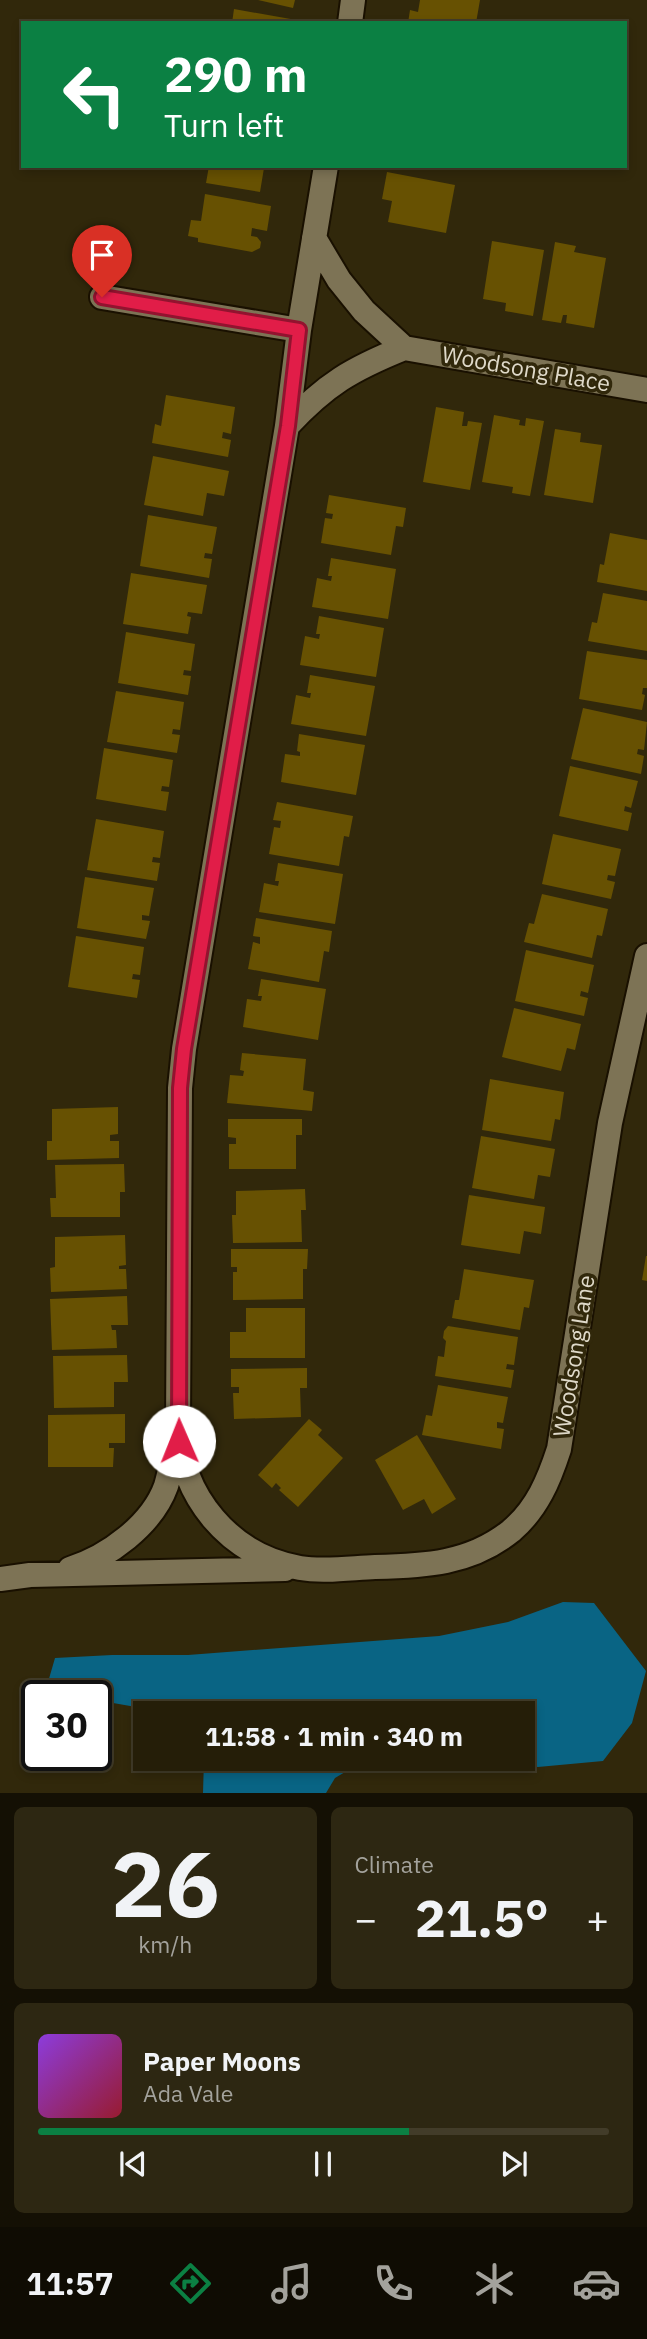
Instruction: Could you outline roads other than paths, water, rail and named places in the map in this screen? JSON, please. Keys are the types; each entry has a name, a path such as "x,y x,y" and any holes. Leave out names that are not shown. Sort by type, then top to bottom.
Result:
{"street":[{"path":"350,21 353,0"},
{"path":"0,1578 49,1575 93,1561 115,1548 144,1520 166,1486 178,1433 180,1088 288,426 299,330 326,168"},
{"path":"288,426 312,399 343,376 404,348 364,311 339,280 314,238"},
{"path":"102,297 299,330"},
{"name":"Woodsong Place","path":"404,348 647,390"},
{"name":"Woodsong Lane","path":"49,1575 427,1566 455,1561 510,1532 534,1506 549,1479 559,1449 610,1123 647,956"},
{"name":"Woodsong Lane","path":"178,1433 181,1459 193,1489 220,1527 257,1554 303,1569"}],"water":[{"path":"563,1602 594,1603 646,1671 632,1723 603,1761 535,1767 535,1701 133,1701 133,1706 112,1703 112,1680 49,1680 55,1658 188,1655 439,1636 508,1622"},
{"path":"204,1771 347,1771 335,1778 326,1793 203,1793"}]}
